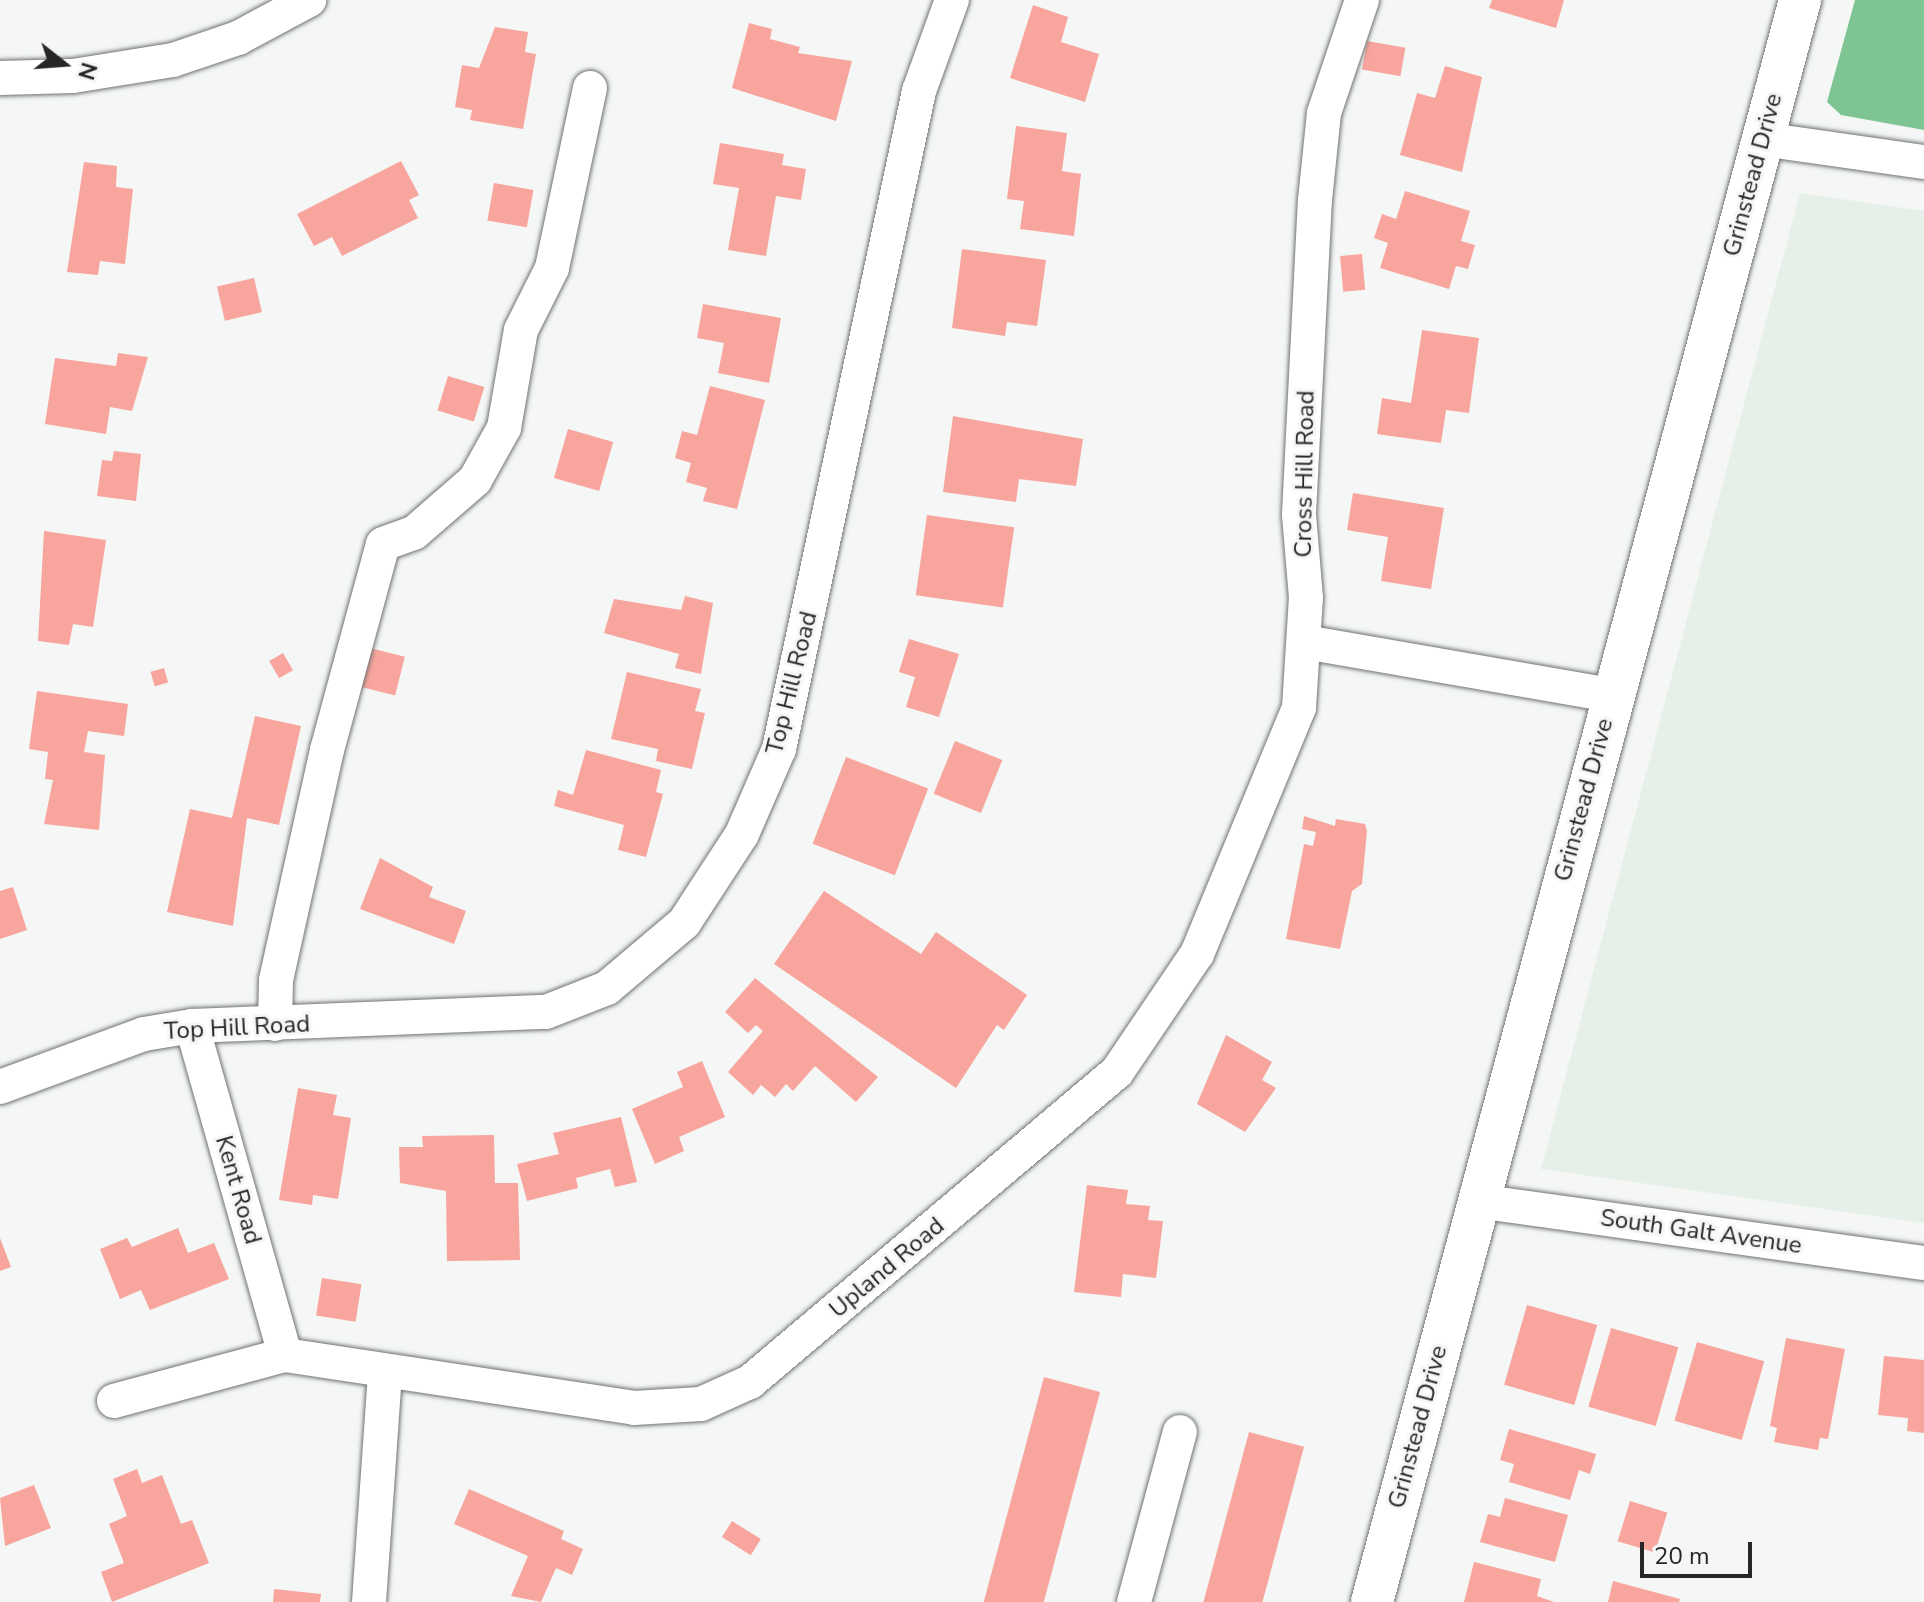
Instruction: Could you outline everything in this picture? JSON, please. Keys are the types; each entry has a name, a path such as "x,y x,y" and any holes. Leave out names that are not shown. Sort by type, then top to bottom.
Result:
{"street":[{"path":"0,78 73,76 173,60 238,38 309,0"},
{"name":"Top Hill Road","path":"0,1087 144,1034 192,1026 490,1019 577,1003 644,962 707,892 742,834 779,749 919,91 952,0"},
{"name":"Cross Hill Road","path":"1304,642 1299,514 1315,200 1324,113 1362,0"},
{"name":"Grinstead Drive","path":"1372,1602 1800,0"},
{"path":"275,1024 276,980 327,750 383,544 414,533 475,480 504,428 521,330 552,268 590,88"},
{"path":"1762,139 1924,162"},
{"path":"1304,642 1612,695"},
{"name":"Upland Road","path":"285,1355 385,1376 634,1408 701,1404 750,1382 1073,1113 1153,1026 1197,954 1283,756 1299,708 1304,642"},
{"name":"Kent Road","path":"192,1026 285,1355"},
{"name":"South Galt Avenue","path":"1477,1201 1924,1263"},
{"path":"114,1401 285,1355"},
{"path":"369,1602 385,1376"},
{"path":"1134,1602 1180,1432"}],"shaded area":[{"path":"1800,193 1924,211 1924,1223 1541,1169"}],"green space":[{"path":"1855,0 1924,0 1924,130 1841,115 1827,102"}],"building":[{"path":"1492,0 1564,0 1556,28 1489,8"},
{"path":"1033,5 1068,17 1061,42 1099,54 1085,102 1010,78"},
{"path":"749,23 772,29 770,39 800,47 798,53 852,61 836,121 732,88"},
{"path":"495,27 528,32 525,52 536,54 523,129 470,120 472,110 455,107 462,65 479,68"},
{"path":"1367,41 1405,48 1400,76 1362,70"},
{"path":"1445,66 1482,77 1462,172 1400,155 1417,93 1435,98"},
{"path":"1016,126 1067,133 1062,171 1081,174 1074,236 1020,229 1024,201 1007,199"},
{"path":"720,143 784,154 782,165 806,169 801,200 776,196 766,256 728,250 739,188 713,184"},
{"path":"401,161 419,195 409,200 418,218 342,256 332,237 314,246 297,214"},
{"path":"84,162 117,166 116,187 133,189 125,264 100,261 98,275 67,272"},
{"path":"494,183 533,190 527,227 487,220"},
{"path":"1405,191 1470,211 1461,241 1475,245 1468,269 1456,266 1449,289 1380,268 1388,243 1374,238 1382,214 1396,219"},
{"path":"962,249 1046,260 1037,326 1007,322 1005,336 952,328"},
{"path":"1362,254 1365,290 1343,292 1340,256"},
{"path":"254,278 262,312 225,321 217,287"},
{"path":"703,304 781,318 769,383 718,373 724,343 697,338"},
{"path":"1422,330 1479,338 1469,413 1446,410 1441,443 1377,434 1382,398 1411,403"},
{"path":"118,353 148,357 132,411 110,407 106,434 45,424 55,358 116,366"},
{"path":"448,376 484,387 474,422 437,410"},
{"path":"710,386 765,400 737,509 703,501 707,488 686,482 691,463 675,458 682,431 697,435"},
{"path":"953,416 1083,439 1076,486 1019,479 1016,502 943,492"},
{"path":"568,429 613,442 599,491 554,478"},
{"path":"114,451 141,454 136,501 97,496 102,460 112,461"},
{"path":"1353,493 1444,508 1431,589 1381,581 1388,537 1347,530"},
{"path":"927,515 1014,527 1003,607 916,595"},
{"path":"44,531 106,540 93,627 73,624 69,645 38,641"},
{"path":"685,596 713,603 701,674 675,668 679,654 604,633 614,599 681,610"},
{"path":"909,639 959,654 939,717 906,707 915,677 899,672"},
{"path":"366,647 405,657 395,695 356,686"},
{"path":"283,653 293,670 279,678 269,661"},
{"path":"164,668 168,682 155,686 151,672"},
{"path":"627,672 701,689 695,711 705,713 692,769 656,761 658,749 611,739"},
{"path":"37,691 128,704 124,736 88,731 84,752 105,755 99,830 44,824 53,780 45,779 48,752 29,749"},
{"path":"255,716 301,726 279,825 247,818 233,926 167,912 190,809 232,818"},
{"path":"955,741 1002,760 981,813 934,794"},
{"path":"586,750 661,770 656,792 663,794 646,857 618,850 624,825 554,806 558,790 573,795"},
{"path":"846,757 928,789 895,875 813,844"},
{"path":"1304,816 1335,826 1336,819 1365,824 1367,831 1362,884 1352,891 1340,949 1286,939 1304,844 1313,846 1316,832 1302,829"},
{"path":"380,858 433,887 429,897 466,911 454,944 360,909"},
{"path":"13,887 27,930 0,939 0,891"},
{"path":"824,891 921,954 936,932 1027,995 1004,1030 997,1025 956,1088 774,964"},
{"path":"755,978 878,1077 856,1102 815,1066 793,1091 786,1084 775,1097 761,1085 753,1095 728,1072 763,1031 756,1025 748,1033 725,1012"},
{"path":"1226,1035 1272,1062 1262,1080 1276,1088 1245,1132 1197,1104"},
{"path":"702,1061 725,1117 679,1137 684,1151 655,1164 632,1109 683,1087 677,1072"},
{"path":"298,1088 337,1095 333,1115 351,1118 338,1199 313,1195 312,1205 279,1200"},
{"path":"621,1117 637,1182 615,1187 610,1169 576,1178 578,1188 527,1201 517,1164 559,1154 553,1133"},
{"path":"494,1135 495,1183 518,1183 520,1260 447,1261 446,1191 400,1183 399,1147 423,1147 422,1136"},
{"path":"1087,1185 1128,1190 1126,1204 1150,1206 1148,1220 1163,1221 1156,1278 1123,1274 1121,1297 1074,1292"},
{"path":"178,1228 188,1253 214,1243 229,1279 150,1310 141,1290 120,1299 100,1249 127,1238 132,1247"},
{"path":"0,1238 11,1267 0,1271"},
{"path":"322,1278 362,1284 356,1322 316,1316"},
{"path":"1527,1305 1597,1325 1574,1405 1504,1385"},
{"path":"1611,1328 1678,1347 1656,1426 1588,1407"},
{"path":"1786,1338 1845,1349 1828,1439 1820,1438 1818,1450 1774,1442 1777,1428 1770,1426"},
{"path":"1697,1342 1764,1361 1742,1440 1674,1421"},
{"path":"1884,1356 1924,1360 1924,1433 1907,1431 1908,1418 1878,1415"},
{"path":"1044,1377 1100,1392 1044,1602 984,1602"},
{"path":"1509,1429 1596,1454 1590,1474 1579,1470 1570,1500 1509,1482 1514,1464 1500,1460"},
{"path":"1249,1432 1304,1447 1262,1602 1203,1602"},
{"path":"137,1469 142,1483 162,1475 181,1524 192,1520 209,1563 112,1602 101,1572 124,1563 109,1524 127,1516 113,1479"},
{"path":"34,1485 51,1528 5,1546 0,1498"},
{"path":"469,1489 564,1531 561,1539 583,1549 572,1575 556,1568 541,1602 511,1596 528,1556 454,1524"},
{"path":"1505,1498 1568,1515 1555,1562 1480,1542 1488,1514 1500,1517"},
{"path":"1630,1501 1667,1512 1655,1553 1618,1541"},
{"path":"732,1521 761,1539 751,1555 722,1537"},
{"path":"1474,1562 1541,1579 1537,1596 1554,1602 1464,1602"},
{"path":"1613,1581 1680,1599 1679,1602 1608,1602"},
{"path":"274,1589 321,1594 320,1602 273,1602"}]}
